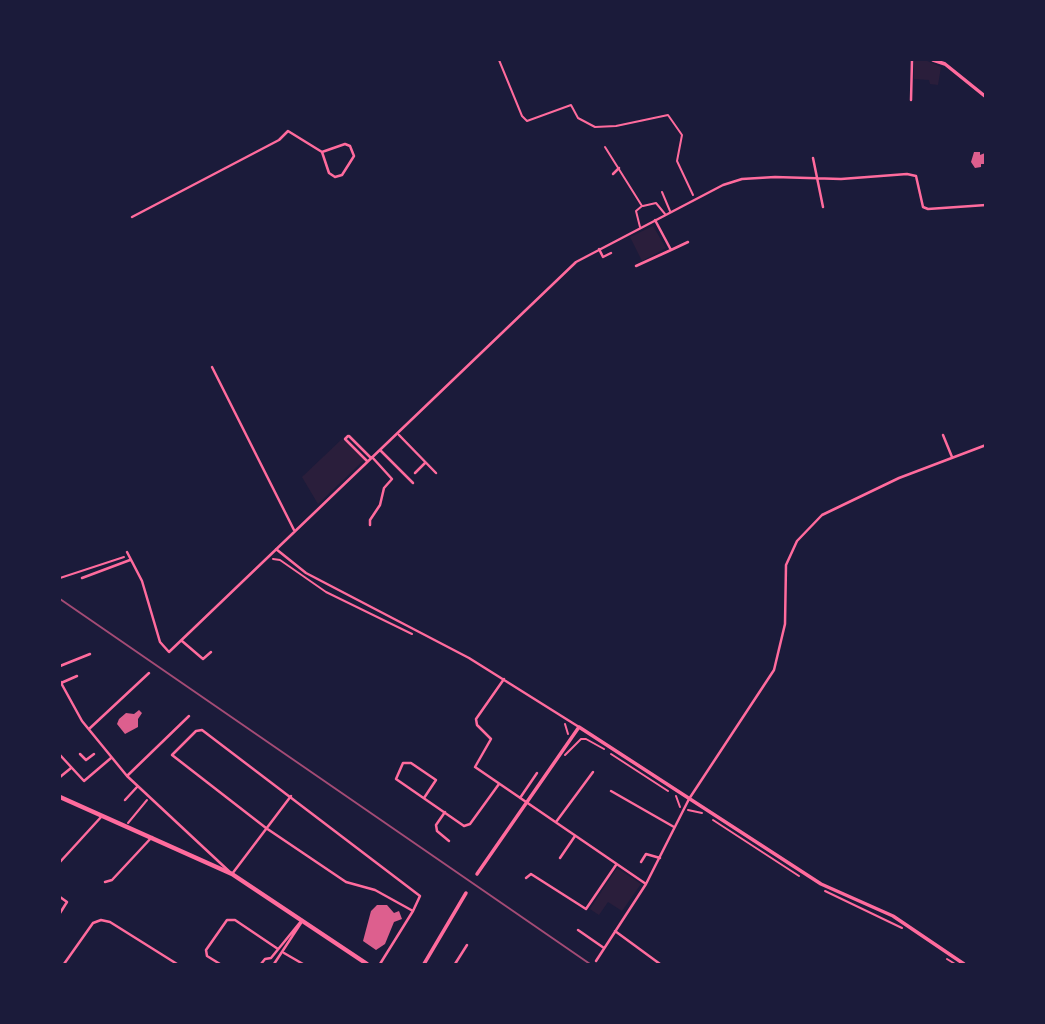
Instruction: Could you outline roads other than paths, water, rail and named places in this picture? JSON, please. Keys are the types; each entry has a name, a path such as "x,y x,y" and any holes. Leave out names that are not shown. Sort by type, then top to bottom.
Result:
{"main road":[{"path":"60,797 232,874 367,964"}],"street":[{"path":"911,100 912,60"},
{"path":"933,60 945,64 985,97"},
{"path":"132,217 279,140 288,131 322,152 329,173 335,177 342,176 354,156 350,146 345,144 322,152"},
{"path":"813,158 820,179 823,207"},
{"path":"613,174 619,168"},
{"path":"82,578 129,555 142,581 160,642 169,652 576,262 695,199 742,179 820,179 907,174 916,176 923,207 928,209 985,205"},
{"path":"655,220 671,250"},
{"path":"636,266 688,242"},
{"path":"600,249 603,257 611,253"},
{"path":"212,367 294,530"},
{"path":"230,400 233,394"},
{"path":"398,434 436,473"},
{"path":"943,435 952,458"},
{"path":"348,436 345,439 392,479 383,488 380,505 370,520 370,525"},
{"path":"596,961 646,884 689,799 774,670 785,624 786,565 797,541 822,515 899,478 985,445"},
{"path":"380,450 413,483"},
{"path":"415,473 425,462"},
{"path":"276,549 317,580 469,658 504,679 821,884 913,928 964,964"},
{"path":"182,641 203,659 211,652"},
{"path":"60,666 90,654"},
{"path":"89,729 149,673"},
{"path":"77,676 60,682 89,729 111,758 137,787 232,874 291,796"},
{"path":"504,679 476,719 477,725 491,739 475,767 646,884"},
{"path":"127,776 189,716"},
{"path":"477,874 579,727"},
{"path":"380,964 413,911 420,896 202,730 172,755 266,828 346,882 375,890 413,911"},
{"path":"98,750 102,746"},
{"path":"80,754 86,760 94,754"},
{"path":"60,755 84,781 111,758"},
{"path":"424,798 436,780 411,763 403,763 396,779 424,798 445,812 464,825 468,825 499,784"},
{"path":"60,777 71,768"},
{"path":"556,822 593,772"},
{"path":"520,798 537,773"},
{"path":"125,800 137,787"},
{"path":"611,791 674,827"},
{"path":"445,812 436,825 436,831 449,841"},
{"path":"60,862 102,816"},
{"path":"560,859 575,836"},
{"path":"105,882 112,880 152,837"},
{"path":"641,862 646,853 660,858"},
{"path":"526,878 531,874 586,909 616,865"},
{"path":"424,964 466,893"},
{"path":"60,897 67,902 60,912"},
{"path":"64,964 93,923 101,920 110,922 177,964"},
{"path":"220,964 207,956 206,950 227,920 235,920 278,949"},
{"path":"261,964 278,949 302,920"},
{"path":"274,964 302,920"},
{"path":"578,930 604,947"},
{"path":"615,931 660,964"},
{"path":"455,964 467,945"},
{"path":"281,954 287,953 303,964"}],"lane":[{"path":"605,147 642,206"},
{"path":"662,192 668,213"},
{"path":"640,228 636,211 642,206 656,203 668,213"}],"railway":[{"path":"60,599 590,964"}]}
